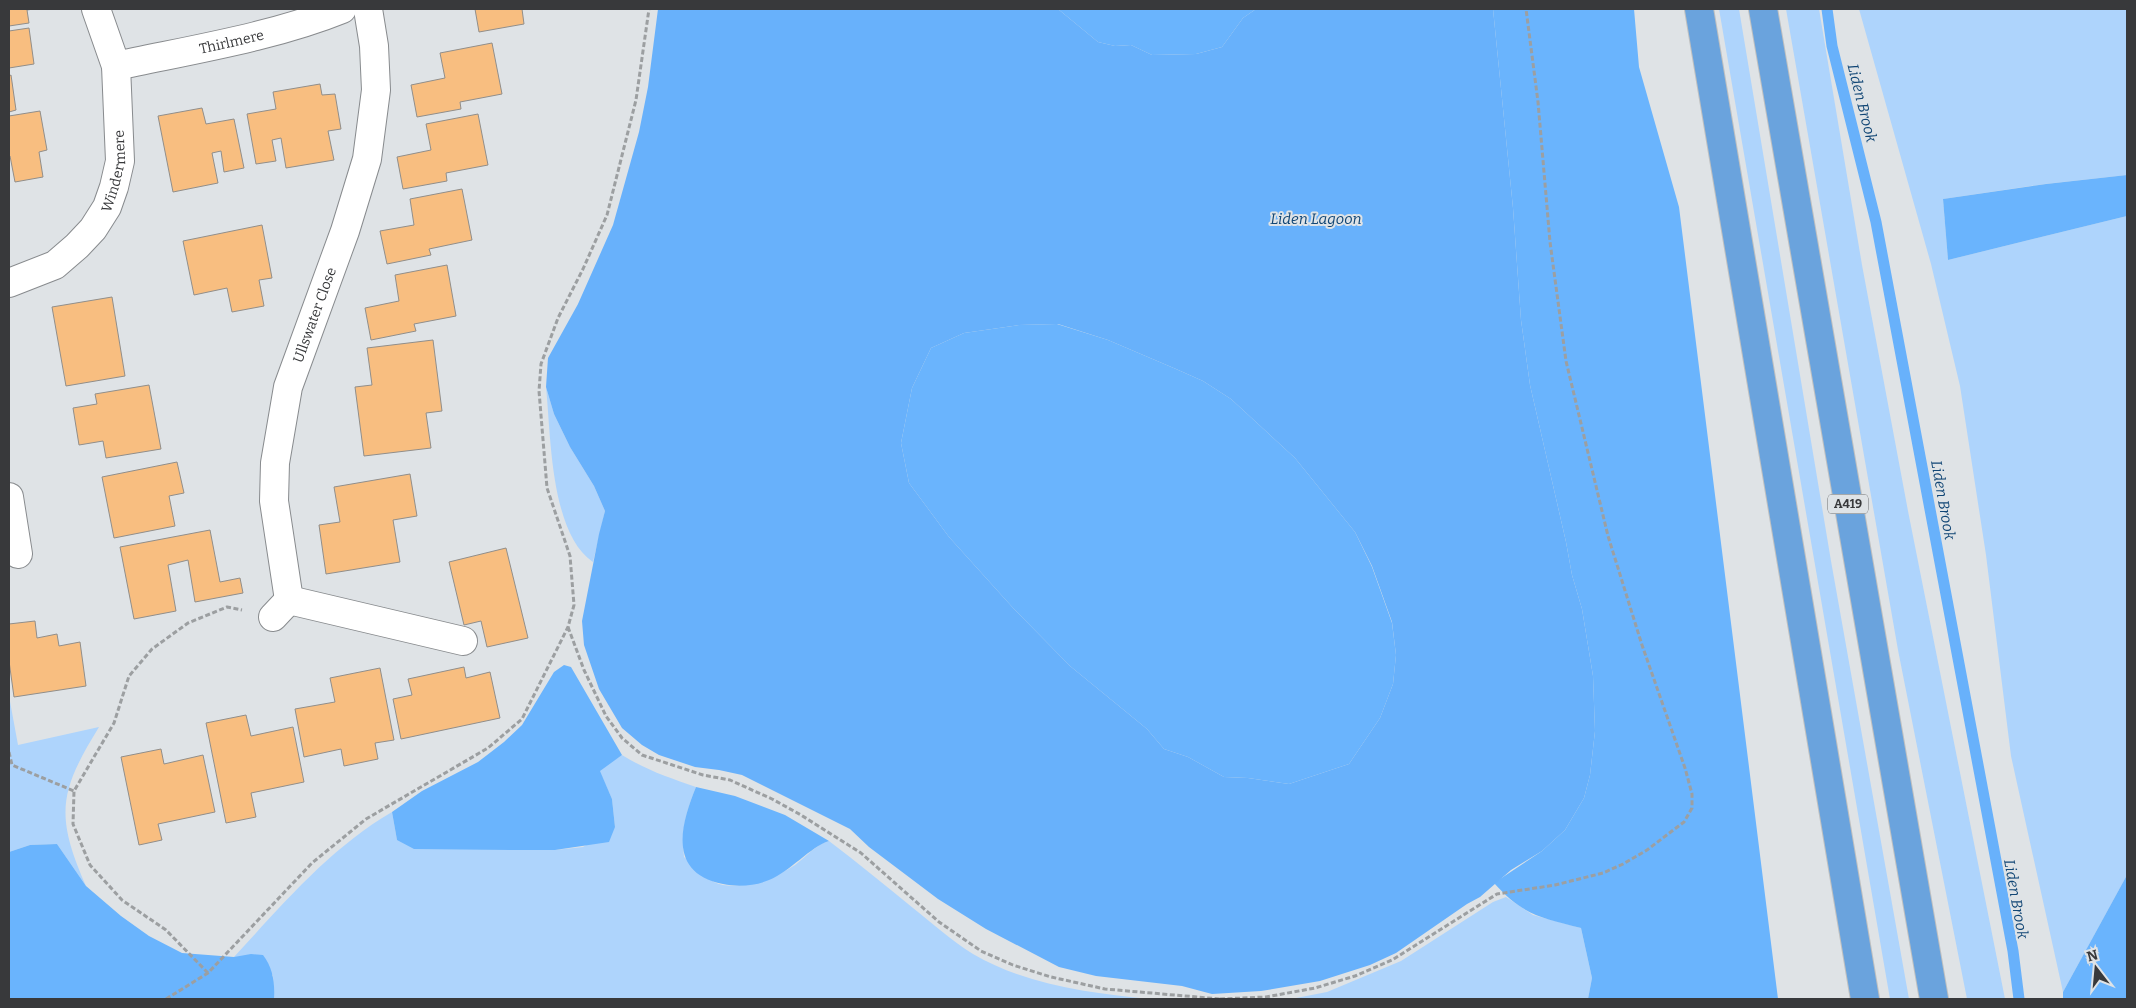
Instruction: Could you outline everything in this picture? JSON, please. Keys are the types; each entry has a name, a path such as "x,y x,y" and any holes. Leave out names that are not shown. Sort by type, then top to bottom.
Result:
{"highway":[{"path":"1699,9 1865,999"},
{"name":"A419","path":"1763,9 1934,999"}],"street":[{"name":"Windermere","path":"9,283 55,265 77,246 93,228 107,207 114,187 120,161 116,66 96,9"},
{"name":"Thirlmere","path":"116,66 272,31 342,9"},
{"name":"Ullswater Close","path":"281,608 274,501 275,463 288,387 345,231 367,159 376,90 374,46 368,9"},
{"path":"9,497 18,554"},
{"path":"281,608 463,641"}],"path":[{"path":"166,999 208,973 312,863 366,819 488,748 522,719 568,627 574,606 570,556 548,488 539,391 541,364 558,318 583,269 607,215 636,100 649,9"},
{"path":"568,627 584,670 606,716 622,738 642,755 703,775 730,780 772,799 801,815 861,853 939,922 981,951 1013,965 1051,977 1105,989 1220,999 1266,997 1315,988 1355,976 1392,960 1497,894 1555,885 1603,872 1623,864 1646,850 1684,822 1692,808 1692,794 1608,536 1566,361 1550,242 1538,102 1526,9"},
{"path":"208,973 166,930 122,900 90,865 73,824 74,791 114,723 129,676 152,649 188,623 227,607 281,608"},
{"path":"9,752 12,765 74,791"}],"shaded area":[{"path":"1058,9 1256,9 1243,18 1222,47 1196,54 1152,55 1131,45 1115,46 1098,42"},
{"path":"1493,9 1634,9 1639,67 1679,207 1778,999 1588,999 1592,978 1581,928 1533,914 1514,902 1494,883 1542,851 1565,830 1584,798 1590,775 1595,731 1593,676 1582,609 1572,575 1530,385 1521,320 1513,208"},
{"path":"1719,9 1739,9 1831,561 1909,999 1890,999"},
{"path":"1786,9 1819,9 1862,265 1908,511 2005,999 1967,999 1898,650"},
{"path":"1859,9 2127,9 2127,175 2045,184 1943,199 1948,260 2127,216 2127,875 2063,992 2011,756 1986,555 1960,386 1931,264"},
{"path":"2127,175 2127,216 1948,260 1943,199 2046,184"},
{"path":"1057,324 1108,340 1176,369 1203,381 1231,399 1295,458 1355,532 1372,567 1392,623 1396,655 1393,684 1380,718 1349,764 1289,784 1248,778 1224,777 1188,757 1164,749 1147,729 1070,666 1014,609 949,537 909,483 901,443 912,388 931,348 964,333 1019,325"},
{"path":"546,387 554,414 570,447 594,486 605,511 593,562 579,548 568,529 561,507 555,482"},
{"path":"564,665 571,667 622,755 600,771 612,799 615,827 609,842 555,850 516,850 414,849 397,840 392,812 422,791 478,762 504,742 522,725 554,672"},
{"path":"9,696 18,745 99,727 76,769 69,787 66,804 69,840 86,886 57,844 30,845 9,852"},
{"path":"622,755 667,777 696,787 685,821 683,838 684,857 714,882 733,886 767,879 787,870 815,848 829,841 942,932 973,954 993,965 1059,986 1149,999 274,999 273,975 234,957 327,860 369,826 392,812 397,840 483,849 555,850 583,847 615,827 612,799 599,770"},
{"path":"696,787 735,796 785,815 829,841 815,848 785,871 764,882 752,885 735,885 723,884 705,878 693,870 686,859 683,846 686,817"},
{"path":"57,844 86,886 121,916 149,936 182,953 234,957 251,954 263,955 273,976 274,999 9,999 9,852 30,845"},
{"path":"2127,875 2127,999 2063,999 2063,992"},
{"path":"1506,897 1533,915 1581,928 1592,978 1588,999 1291,999 1327,992 1401,961 1493,902"}],"water":[{"name":"Liden Lagoon","path":"658,9 1058,9 1098,42 1115,46 1131,45 1152,55 1196,54 1222,47 1243,18 1256,9 1493,9 1513,208 1521,320 1530,385 1572,575 1582,609 1593,676 1595,731 1590,775 1584,798 1565,830 1542,851 1511,870 1480,897 1396,953 1370,965 1320,981 1261,991 1212,994 1182,986 1096,976 1059,967 986,929 938,899 869,847 850,829 742,775 695,767 659,755 642,745 622,728 599,689 584,645 582,621 605,511 594,486 570,447 554,414 546,387 548,358 578,304 613,225 639,132 648,87","holes":["1058,324 1108,340 1203,381 1231,399 1295,458 1355,532 1372,566 1392,622 1396,655 1393,684 1380,718 1349,764 1289,784 1248,778 1224,777 1188,757 1164,749 1147,729 1070,666 1014,609 949,537 909,483 901,443 912,388 931,348 964,333 1019,325"]}],"building":[{"path":"9,9 34,9 27,10 29,23 9,26"},
{"path":"475,9 522,9 524,24 479,32"},
{"path":"29,28 34,64 9,68 9,31"},
{"path":"492,43 502,94 460,102 461,109 417,117 411,85 445,78 440,53"},
{"path":"11,75 16,110 9,112 9,76"},
{"path":"320,84 322,95 335,94 341,129 328,131 334,160 286,168 281,138 272,140 276,161 256,164 247,114 276,109 273,92"},
{"path":"202,108 206,124 234,119 244,168 224,172 221,151 212,153 218,183 173,192 158,116"},
{"path":"40,111 47,150 39,152 43,177 15,182 9,156 9,116"},
{"path":"478,114 488,165 446,173 447,181 403,189 397,157 431,150 426,124"},
{"path":"462,189 472,240 429,249 431,255 387,264 380,231 414,225 410,199"},
{"path":"262,225 272,278 259,280 264,306 232,312 227,288 194,295 183,241"},
{"path":"447,265 456,316 414,324 416,331 371,340 365,308 399,301 395,275"},
{"path":"112,297 125,376 66,386 52,307"},
{"path":"433,340 442,411 426,413 431,448 364,456 355,387 372,385 367,348"},
{"path":"149,385 161,449 106,458 103,441 79,445 73,408 97,404 95,394"},
{"path":"177,462 184,493 169,496 175,526 114,538 102,477"},
{"path":"410,474 417,516 393,520 400,562 326,574 319,525 340,522 334,487"},
{"path":"210,530 220,582 240,578 243,593 195,602 188,560 168,565 176,611 134,619 120,547"},
{"path":"506,548 528,638 487,647 481,621 464,625 449,562"},
{"path":"35,621 37,638 57,634 59,646 80,642 86,686 14,697 9,661 9,624"},
{"path":"464,667 466,678 490,672 500,718 401,739 393,699 412,695 408,679"},
{"path":"380,668 394,740 375,743 378,759 344,766 341,749 304,757 295,709 335,702 330,678"},
{"path":"246,715 251,736 293,727 304,782 251,793 256,817 226,823 206,723"},
{"path":"161,749 164,764 203,755 215,812 158,824 162,840 139,845 121,757"}],"waterway":[{"name":"Liden Brook","path":"1827,9 1832,46 1876,222 2013,951 2019,999"}]}
